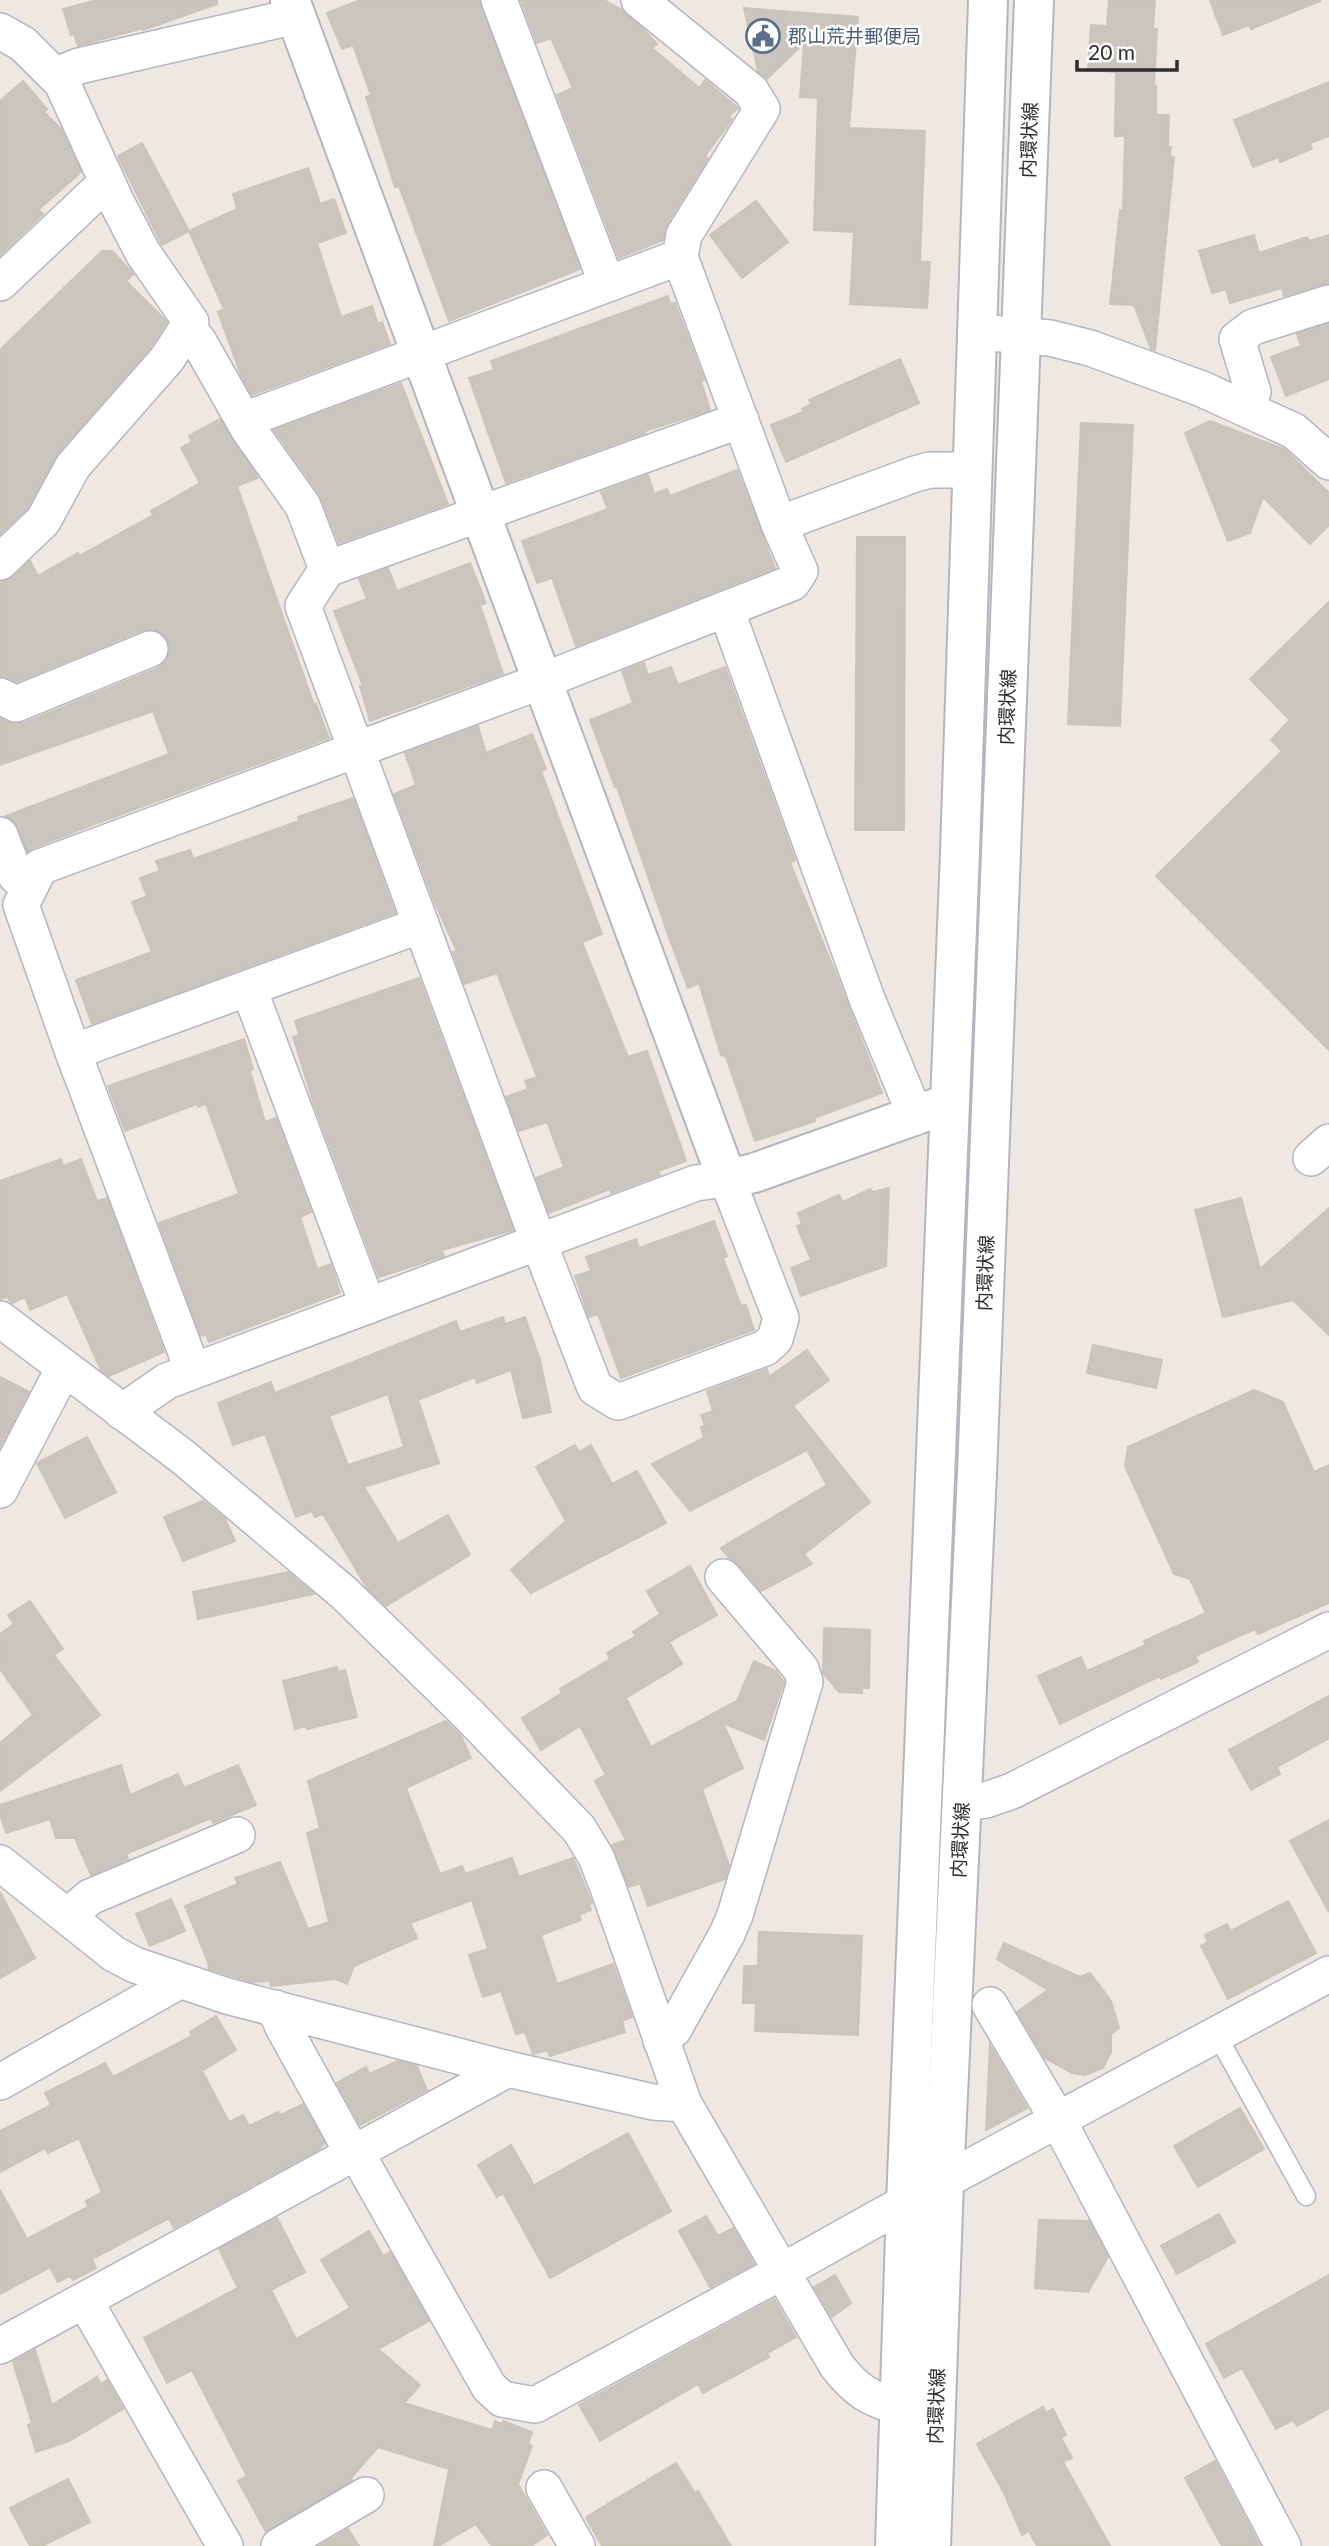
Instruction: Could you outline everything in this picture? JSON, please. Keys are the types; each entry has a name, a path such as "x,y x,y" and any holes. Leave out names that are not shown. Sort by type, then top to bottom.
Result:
{"street":[{"path":"499,0 607,284"},
{"path":"194,1371 20,905 40,867 542,681 792,583 800,571 779,524 680,257 684,235 762,109 751,91 639,0"},
{"name":"内環状線","path":"895,2546 933,1110 973,470 988,0"},
{"name":"内環状線","path":"931,2546 1034,0"},
{"path":"56,75 79,66 293,8 422,354 481,514 542,681 727,1179 781,1318 775,1339 765,1348 618,1402 596,1388 539,1243 303,606 327,569 481,514 741,420"},
{"path":"0,562 43,521 73,466 167,359 191,322 143,253 62,83 23,44 3,36"},
{"path":"0,283 107,182"},
{"path":"244,420 680,257"},
{"path":"1247,409 1252,392 1237,339 1253,327 1329,303"},
{"path":"188,327 200,342 244,420 303,506 327,569"},
{"path":"978,332 1022,334 1090,348 1202,389 1294,431 1329,462"},
{"path":"779,524 915,474 930,470 973,470"},
{"path":"122,1412 167,1381 696,1183 754,1173 933,1110 867,999 726,609"},
{"path":"0,696 16,704 150,649"},
{"path":"0,835 16,876 29,888"},
{"path":"73,1052 421,925"},
{"path":"249,989 368,1306"},
{"path":"0,1319 155,1435 344,1593 467,1713 579,1829 604,1876 684,2104 837,2366 854,2386 881,2402 899,2407"},
{"path":"0,1490 64,1368"},
{"path":"661,2041 674,2029 735,1915 805,1682 801,1669 723,1577"},
{"path":"961,1804 986,1800 1012,1791 1329,1630"},
{"path":"68,1916 90,1898 237,1835"},
{"path":"0,1863 125,1960 179,1981 508,2069 653,2102 684,2104"},
{"path":"275,2008 346,2141 356,2152 489,2387 502,2399 536,2405 1329,1974"},
{"path":"0,2082 179,1981"},
{"path":"989,2005 1058,2120 1283,2546"},
{"path":"0,2346 508,2069"},
{"path":"85,2301 225,2546"},
{"path":"544,2488 577,2546"},
{"path":"279,2546 366,2495"}],"lane":[{"path":"1217,2035 1306,2196"}],"building":[{"path":"97,0 217,0 217,4 143,30 78,46 74,34 71,35 63,9"},
{"path":"360,0 479,0 580,269 449,321 399,186 395,187 366,97 371,95 353,45 342,49 327,13"},
{"path":"521,0 604,0 622,10 647,33 657,44 652,48 699,88 705,80 738,108 729,116 732,119 705,156 708,158 667,224 663,240 619,258 557,95 573,88 551,38 537,43"},
{"path":"1109,0 1155,0 1153,28 1157,29 1154,85 1156,115 1169,115 1168,147 1171,147 1170,156 1174,157 1155,350 1151,349 1134,305 1110,304 1120,210 1123,210 1125,136 1115,136 1116,72 1088,70 1091,25 1107,26"},
{"path":"1210,0 1320,1 1251,29 1249,25 1223,35"},
{"path":"744,8 858,17 849,128 925,131 920,262 930,262 927,308 850,304 854,232 814,230 818,98 800,97 804,43 767,79 758,71"},
{"path":"23,81 47,109 44,112 61,129 81,172 38,210 43,214 0,255 0,101"},
{"path":"1329,82 1329,136 1310,143 1312,149 1280,162 1279,157 1253,167 1234,120"},
{"path":"142,143 189,231 162,245 118,156"},
{"path":"308,168 320,204 334,199 346,233 317,243 341,317 372,306 378,324 382,322 390,344 252,395 241,375 218,312 224,309 189,231 237,209 233,194"},
{"path":"756,201 788,242 742,278 710,235"},
{"path":"1254,235 1259,253 1307,237 1309,241 1329,235 1329,283 1284,296 1282,288 1230,303 1226,289 1212,293 1199,251"},
{"path":"102,251 112,251 131,271 133,274 126,281 167,322 151,347 58,453 27,509 0,534 0,350"},
{"path":"668,296 670,304 675,303 704,380 701,381 710,410 645,431 506,483 469,378 494,370 491,361"},
{"path":"1329,324 1329,379 1286,396 1271,357 1301,346 1297,334"},
{"path":"900,359 919,403 786,462 771,425 803,412 802,409 811,404 809,400"},
{"path":"401,383 448,504 339,543 320,495 274,430"},
{"path":"220,419 258,478 237,486 314,705 316,704 329,738 92,825 28,852 18,827 6,816 169,754 153,711 0,765 0,718 15,724 24,723 158,668 166,661 170,651 163,634 153,629 143,630 17,682 0,676 0,582 13,577 30,561 38,576 78,553 79,556 153,515 151,511 200,483 181,448 192,442 189,436"},
{"path":"1210,421 1284,449 1329,493 1329,525 1310,544 1263,497 1250,533 1228,541 1185,433"},
{"path":"1081,423 1133,425 1120,726 1068,724"},
{"path":"737,470 775,568 576,646 552,578 537,583 522,541 608,509 601,492 648,475 654,494 667,489 670,496"},
{"path":"857,537 905,537 904,830 855,830"},
{"path":"470,563 486,603 480,605 503,674 370,721 360,686 363,686 334,611 367,599 359,579 388,568 397,591"},
{"path":"1329,602 1329,1050 1156,876 1282,751 1271,740 1290,720 1250,679"},
{"path":"644,663 648,675 671,667 678,685 725,667 795,860 790,863 882,1093 814,1118 815,1121 755,1141 726,1057 721,1055 699,983 688,988 617,787 590,720 633,703 622,671"},
{"path":"478,726 486,753 532,734 546,769 541,771 602,934 582,942 628,1057 647,1051 686,1161 658,1171 660,1175 611,1193 610,1189 549,1213 536,1178 564,1167 547,1122 519,1131 506,1097 528,1089 525,1081 537,1077 497,973 464,984 453,952 457,951 435,903 394,794 416,785 405,753"},
{"path":"353,798 395,913 92,1024 76,980 152,952 132,902 147,896 140,878 160,871 156,861 190,850 193,859 299,821 298,817"},
{"path":"419,978 513,1230 442,1250 444,1256 379,1277 314,1104 293,1037 299,1035 295,1021"},
{"path":"244,1039 265,1122 276,1118 311,1212 300,1217 317,1269 331,1264 340,1293 209,1342 206,1334 201,1336 159,1223 239,1194 206,1104 198,1107 197,1104 125,1131 108,1086"},
{"path":"61,1159 63,1166 81,1159 97,1201 107,1198 164,1352 109,1376 101,1370 67,1294 30,1310 25,1297 12,1303 7,1297 0,1299 0,1181"},
{"path":"889,1188 886,1266 801,1296 791,1268 811,1260 797,1226 802,1224 798,1213 839,1195 843,1202 870,1189 873,1192"},
{"path":"1241,1198 1260,1269 1329,1208 1329,1335 1293,1300 1223,1317 1195,1210"},
{"path":"714,1221 727,1256 723,1258 741,1306 746,1305 754,1330 621,1378 598,1314 589,1317 575,1276 591,1271 586,1257 636,1239 639,1248"},
{"path":"503,1317 505,1324 525,1317 540,1360 551,1412 523,1418 511,1370 477,1383 475,1377 418,1400 439,1463 364,1487 398,1543 448,1515 470,1555 386,1606 367,1588 323,1514 315,1517 312,1511 296,1517 265,1434 233,1445 218,1403 271,1382 275,1393 456,1321 460,1332","holes":["388,1394 404,1447 348,1465 329,1416"]},
{"path":"1093,1345 1162,1360 1156,1388 1087,1373"},
{"path":"807,1350 829,1380 793,1406 870,1502 804,1554 812,1564 761,1591 721,1548 827,1485 807,1450 690,1511 652,1464 704,1438 701,1427 705,1426 701,1415 713,1411 707,1391 767,1369 769,1377"},
{"path":"0,1377 29,1392 0,1447"},
{"path":"1254,1390 1283,1402 1314,1472 1329,1465 1329,1603 1258,1634 1255,1629 1195,1656 1198,1662 1161,1679 1160,1676 1060,1724 1038,1676 1081,1657 1087,1671 1146,1645 1144,1641 1206,1613 1190,1579 1174,1574 1125,1466 1128,1447"},
{"path":"87,1437 116,1492 65,1518 37,1463"},
{"path":"575,1445 579,1452 591,1445 612,1484 637,1471 666,1523 531,1593 511,1570 566,1521 536,1467"},
{"path":"203,1501 225,1519 235,1541 183,1561 164,1517"},
{"path":"690,1566 717,1615 669,1642 682,1664 626,1698 651,1747 737,1701 754,1661 776,1671 784,1682 764,1740 723,1723 743,1768 702,1789 729,1865 725,1879 648,1906 640,1883 629,1887 612,1845 626,1840 595,1781 606,1775 580,1726 541,1750 522,1718 562,1693 560,1689 610,1659 607,1653 636,1636 633,1632 660,1614 647,1591"},
{"path":"288,1572 314,1594 198,1619 193,1592"},
{"path":"30,1601 63,1649 54,1655 100,1715 0,1791 0,1743 33,1715 0,1669 0,1634 14,1624 8,1615"},
{"path":"824,1628 870,1630 869,1688 862,1688 862,1693 839,1692 823,1673"},
{"path":"337,1667 338,1672 345,1670 357,1717 307,1729 306,1726 295,1729 283,1681"},
{"path":"1329,1696 1329,1738 1277,1767 1280,1774 1251,1790 1229,1750"},
{"path":"446,1721 461,1736 471,1758 406,1788 440,1874 462,1866 465,1874 512,1858 519,1877 573,1858 592,1903 589,1904 591,1910 579,1915 581,1920 541,1935 557,1984 613,1964 632,2017 622,2021 625,2032 550,2056 547,2050 533,2054 525,2032 516,2034 501,1991 483,1997 469,1955 488,1949 472,1900 410,1923 417,1938 354,1966 347,1984 336,1979 271,1986 270,1981 252,1982 209,1969 185,1906 238,1884 235,1878 280,1862 308,1929 329,1922 307,1833 320,1828 308,1781"},
{"path":"121,1765 130,1795 178,1774 184,1788 238,1765 256,1805 213,1823 211,1818 126,1854 128,1859 91,1875 75,1838 56,1838 50,1819 6,1833 0,1805"},
{"path":"1329,1820 1329,1912 1290,1841"},
{"path":"0,1892 35,1958 0,1978"},
{"path":"171,1899 185,1931 150,1946 136,1914"},
{"path":"1288,1901 1316,1953 1228,1999 1201,1946 1208,1942 1205,1935 1227,1924 1231,1931"},
{"path":"759,1932 862,1936 858,2035 755,2031 756,2003 743,2003 744,1966 758,1966"},
{"path":"1004,1943 1080,1977 1090,1973 1111,2001 1119,2028 1111,2034 1111,2052 1103,2068 1085,2075 1072,2073 1045,2058 1017,2012 1048,1990 997,1959"},
{"path":"216,2016 236,2050 202,2071 229,2122 243,2115 249,2126 303,2104 325,2144 174,2228 169,2218 92,2259 96,2268 73,2280 70,2276 58,2282 50,2267 0,2294 0,2190 27,2239 88,2207 86,2201 102,2192 79,2138 48,2153 45,2148 0,2172 0,2131 51,2105 45,2093 105,2063 113,2077 192,2036 190,2032"},
{"path":"990,2045 1027,2108 986,2130"},
{"path":"398,2061 417,2066 427,2090 360,2125 337,2083 366,2067 369,2074"},
{"path":"1240,2108 1264,2149 1198,2187 1174,2146"},
{"path":"628,2133 671,2211 550,2278 503,2193 497,2197 478,2165 511,2145 534,2185"},
{"path":"1219,2214 1235,2242 1177,2274 1161,2246"},
{"path":"706,2216 718,2236 733,2228 754,2264 710,2287 679,2231"},
{"path":"277,2218 305,2272 271,2290 296,2339 350,2308 321,2260 369,2231 383,2256 390,2252 429,2321 378,2349 420,2385 404,2403 492,2430 495,2421 502,2424 503,2421 532,2432 528,2444 532,2446 518,2484 547,2535 531,2546 492,2546 476,2524 434,2546 449,2469 378,2447 352,2480 266,2532 238,2481 247,2476 192,2370 167,2383 144,2338 238,2288 219,2249"},
{"path":"1039,2220 1089,2221 1108,2257 1088,2292 1035,2288"},
{"path":"835,2275 851,2303 832,2317 814,2287"},
{"path":"1329,2275 1329,2408 1297,2426 1293,2420 1276,2429 1242,2368 1224,2378 1206,2344"},
{"path":"774,2299 796,2337 767,2353 769,2357 703,2393 698,2384 600,2441 579,2405"},
{"path":"35,2350 52,2405 97,2377 101,2384 107,2380 123,2409 69,2441 36,2452 28,2425 32,2423 13,2362"},
{"path":"1043,2407 1046,2413 1053,2409 1066,2435 1061,2438 1072,2458 1063,2462 1110,2546 1037,2546 1029,2531 1022,2535 1004,2493 977,2444"},
{"path":"1215,2461 1260,2546 1222,2546 1185,2478"},
{"path":"676,2463 695,2493 698,2491 731,2546 602,2546 586,2517"},
{"path":"68,2479 90,2522 42,2546 30,2546 10,2508"},
{"path":"348,2529 359,2546 319,2546"}],"place":[{"name":"郡山荒井郵便局","path":"763,36"}]}
